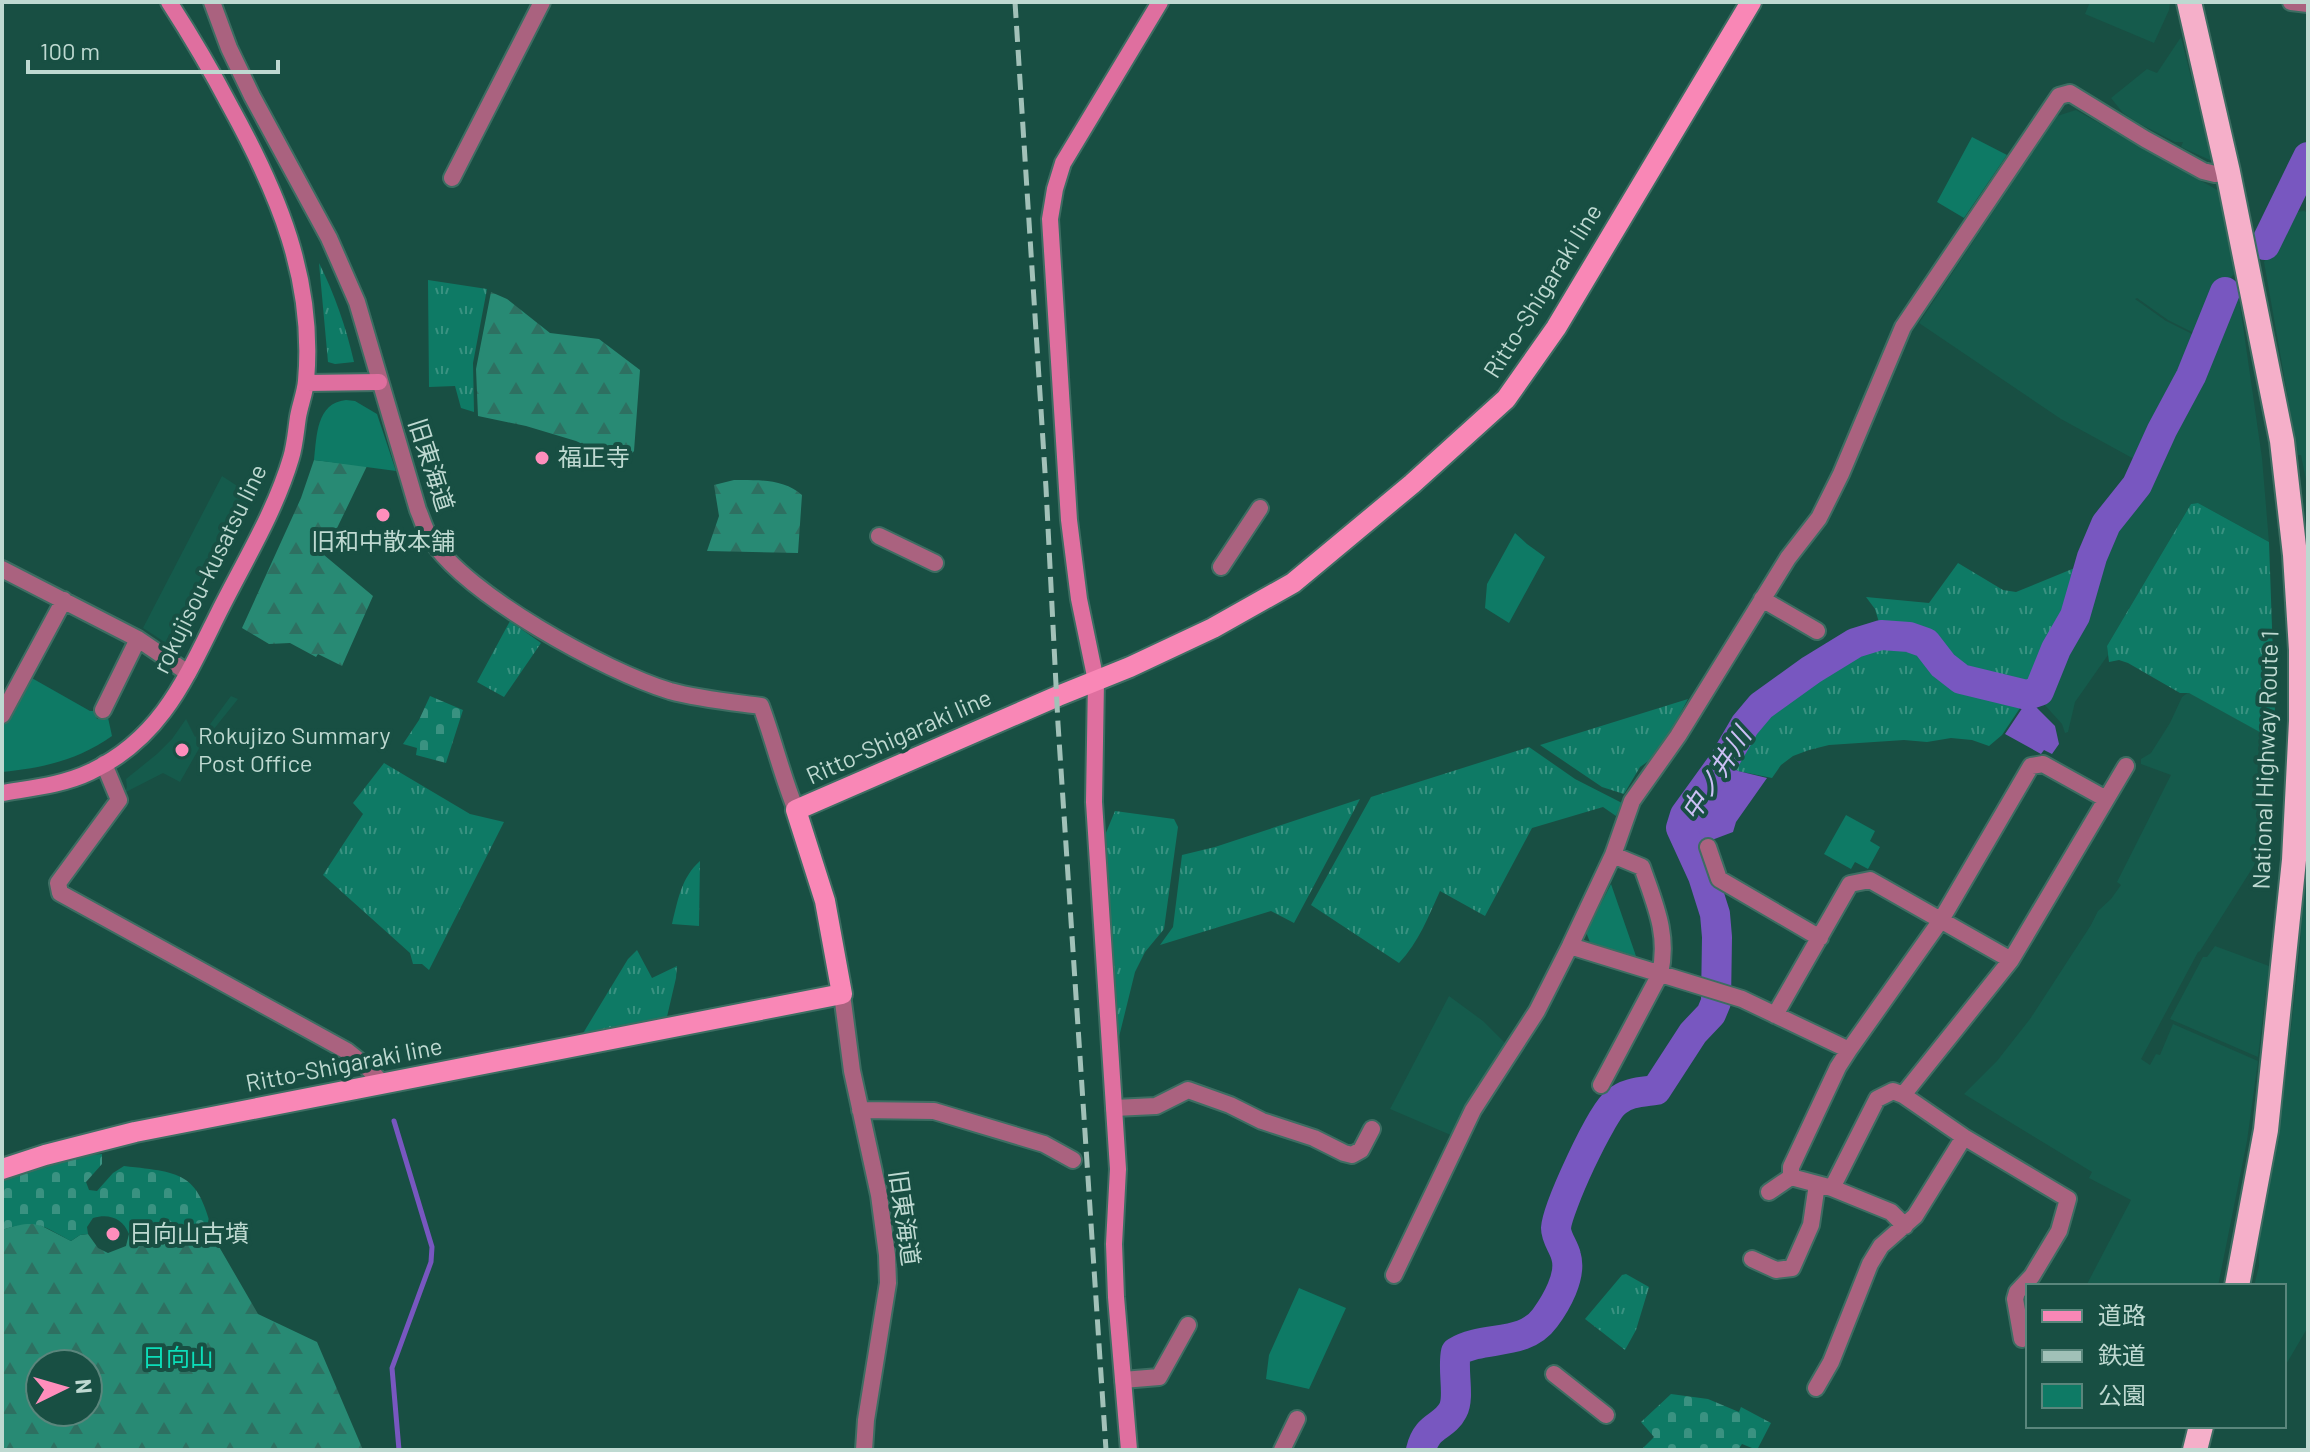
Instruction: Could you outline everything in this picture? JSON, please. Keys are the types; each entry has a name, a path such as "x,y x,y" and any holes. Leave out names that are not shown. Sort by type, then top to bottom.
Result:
{"highway":[{"name":"National Highway Route 1","path":"2189,2 2228,172 2304,557 2301,721 2294,860 2266,1130 2237,1284"},
{"path":"2195,1450 2200,1428"}],"main road":[{"name":"Ritto-Shigaraki line","path":"2,1169 135,1132 842,994 825,901 796,810 1213,628 1293,583 1412,484 1506,399 1556,328 1751,2"}],"street":[{"name":"rokujisou-kusatsu line","path":"2,793 47,785 88,773 128,751 158,721 188,673 277,495 291,456 306,383 306,322 290,237 268,177 196,43 169,2"},
{"name":"旧東海道","path":"212,2 252,96 334,251 357,302 418,510 429,537 448,560 499,602 588,655 670,691 761,706 773,738 781,774 796,810"},
{"path":"452,178 542,2"},
{"path":"1129,1450 1115,1257 1118,1169 1094,802 1096,681 1079,599 1069,520 1050,219 1063,163 1160,2"},
{"path":"2189,2 2199,2"},
{"path":"2291,2 2308,4"},
{"path":"1394,1275 1473,1110 1537,1011 1570,946 1613,855 1632,801 1678,736 1762,599 1824,507 1903,327 2059,96 2070,93 2203,171 2215,174 2228,172"},
{"path":"306,383 379,382"},
{"path":"1221,567 1260,508"},
{"path":"879,536 935,563"},
{"path":"2,569 138,639 188,673"},
{"path":"1762,599 1817,631"},
{"path":"2,715 64,600"},
{"path":"103,710 138,639"},
{"path":"104,764 119,800 58,883 60,893 347,1051 383,1084"},
{"path":"1791,1177 1791,1167 1838,1067 1941,920 2031,766 2043,764 2106,799"},
{"path":"1903,1095 2011,960 2126,766"},
{"path":"1708,847 1719,879 1820,938"},
{"path":"1601,1085 1660,974 1663,958 1662,927 1642,867 1613,855"},
{"path":"1775,1015 1850,884 1870,880 2011,960"},
{"path":"1570,946 1742,999 1849,1050"},
{"name":"旧東海道","path":"842,994 887,1255 888,1283 864,1450"},
{"path":"1114,1108 1156,1106 1188,1090 1352,1155 1361,1150 1372,1129"},
{"path":"1752,1259 1776,1270 1792,1268 1825,1186 1877,1099 1893,1091 2068,1199 2059,1231 2032,1276 2017,1292 2015,1299 2022,1339"},
{"path":"860,1110 934,1111 1044,1144 1073,1160"},
{"path":"1816,1388 1831,1362 1870,1264 1881,1246 1915,1216 1964,1137"},
{"path":"1769,1192 1791,1177 1825,1186 1891,1212 1905,1226"},
{"path":"1123,1380 1159,1377 1188,1325"},
{"path":"1554,1374 1606,1415"},
{"path":"1282,1450 1297,1419"}],"shaded area":[{"path":"2090,2 2170,2 2154,43 2085,14"},
{"path":"2181,37 2212,161 2181,147 2183,142 2175,142 2138,123 2123,113 2111,98 2147,69 2157,73"},
{"path":"2076,110 2219,191 2236,272 2218,291 2198,335 2135,299 2166,321 2198,337 2189,360 2134,459 2061,419 1919,323 2057,116"},
{"path":"2295,212 2308,213 2308,490 2301,455 2298,455 2264,262"},
{"path":"2239,298 2262,458 2269,542 2198,503 2191,504 2107,646 2108,655 2075,702 2068,732 2065,733 2062,724 2042,702 2083,616 2093,577 2112,529 2159,468 2207,374 2225,323"},
{"path":"222,476 251,495 231,540 210,571 192,607 179,646 166,643 143,628"},
{"path":"2189,692 2276,741 2272,837 2198,952 2141,1059 2150,1065 2156,1054 2160,1055 2173,1024 2258,1061 2247,1141 2218,1284 2087,1284 2131,1200 2089,1178 2092,1172 1964,1094 1997,1061 2030,1019 2098,911 2121,885 2117,882 2171,775 2141,764 2141,759 2151,753 2182,697"},
{"path":"231,696 238,699 201,745 180,782 163,773 124,793 126,779 172,739 186,719 195,737 208,727"},
{"path":"2034,705 2055,726 2059,744 2052,754 2044,750 2041,754 2005,734 2023,707"},
{"path":"1730,767 1767,778 1736,822 1733,832 1696,846 1690,827 1693,820"},
{"path":"2306,856 2308,1327 2286,1365 2286,1284 2254,1284 2259,1266 2258,1240 2284,1089 2299,959"},
{"path":"2215,946 2269,966 2258,1057 2170,1019 2203,957 2207,957"},
{"path":"1449,996 1483,1021 1506,1044 1453,1136 1390,1109"}],"green space":[{"path":"1972,137 2007,155 1964,218 1937,202"},
{"path":"319,263 340,311 354,362 328,362"},
{"path":"428,280 487,289 473,363 474,412 461,408 455,386 429,387"},
{"path":"491,292 507,299 550,333 599,339 640,370 634,451 624,463 576,441 478,416 476,369"},
{"path":"355,401 377,414 396,471 314,460 323,414 336,402"},
{"path":"314,460 367,466 324,555 373,596 342,666 290,643 269,644 242,628 301,498"},
{"path":"734,480 779,483 802,495 798,553 707,551 719,516 714,485"},
{"path":"2198,503 2269,542 2276,741 2128,663 2119,660 2109,662 2107,646 2191,504"},
{"path":"1515,533 1545,557 1509,623 1485,608 1487,584"},
{"path":"1958,563 2003,590 2016,592 2082,565 2068,619 2053,642 2039,682 2033,688 2022,690 1971,675 1946,662 1931,640 1917,634 1881,629 1875,609 1866,597 1929,603"},
{"path":"510,621 541,643 504,697 477,682"},
{"path":"1881,641 1911,644 1924,649 1938,669 1960,685 2022,702 2022,705 2002,735 1989,746 1951,738 1927,742 1904,740 1829,745 1793,756 1781,765 1772,778 1730,767 1748,732 1777,702 1829,666"},
{"path":"30,677 95,711 97,719 107,713 112,736 60,762 2,772 2,728"},
{"path":"430,696 463,710 446,763 416,755 417,748 403,744"},
{"path":"1688,699 1664,744 1653,758 1640,767 1624,794 1602,787 1540,745"},
{"path":"1529,747 1575,779 1622,803 1616,816 1603,807 1532,828 1485,916 1440,891 1418,938 1399,963 1311,905 1371,797"},
{"path":"384,763 470,814 504,822 429,970 422,964 413,964 410,953 323,875 363,814 353,803"},
{"path":"1360,799 1294,923 1271,911 1160,945 1173,927 1182,855"},
{"path":"1115,811 1174,819 1178,827 1164,929 1145,952 1135,972 1117,1045 1103,840"},
{"path":"1846,815 1875,831 1870,841 1880,847 1868,869 1855,862 1851,869 1824,854"},
{"path":"700,861 699,926 672,924 684,882"},
{"path":"1611,884 1637,959 1591,945 1586,932"},
{"path":"637,950 652,978 677,966 666,1021 582,1035 628,959"},
{"path":"102,1154 102,1164 86,1182 89,1190 97,1191 124,1166 176,1175 195,1188 214,1238 172,1247 143,1224 129,1234 119,1221 105,1216 93,1218 87,1227 88,1234 71,1241 38,1225 24,1224 2,1230 2,1178 74,1156"},
{"name":"日向山","path":"36,1223 71,1241 88,1234 98,1248 108,1253 126,1246 129,1234 143,1223 172,1247 214,1238 258,1314 317,1342 363,1450 2,1450 2,1230"},
{"path":"1626,1274 1649,1287 1636,1330 1625,1350 1585,1319"},
{"path":"1299,1288 1346,1308 1309,1389 1266,1379 1269,1355"},
{"path":"1671,1394 1708,1399 1739,1412 1741,1407 1771,1423 1757,1450 1742,1444 1738,1450 1641,1450 1654,1437 1641,1422"}],"waterway":[{"name":"中ノ井川","path":"2265,245 2308,157"},
{"name":"中ノ井川","path":"1421,1450 1427,1435 1453,1410 1456,1352 1526,1333 1545,1318 1558,1297 1567,1272 1565,1253 1556,1232 1558,1218 1581,1162 1609,1110 1625,1096 1656,1090 1693,1033 1711,1014 1716,1002 1715,914 1703,876 1681,828 1685,815 1724,761 1745,725 1761,706 1811,670 1855,643 1881,635 1909,637 1926,643 1943,665 1961,679 2027,695 2039,691 2056,649 2075,616 2092,557 2106,524 2137,485 2191,376 2225,292"},
{"path":"394,1121 432,1247 431,1262 392,1368 399,1450"}],"railway":[{"path":"1015,2 1106,1450"}],"place":[{"name":"福正寺","path":"542,458"},
{"name":"旧和中散本舗","path":"383,515"},
{"name":"Rokujizo Summary Post Office","path":"182,750"},
{"name":"日向山古墳","path":"113,1234"}]}
